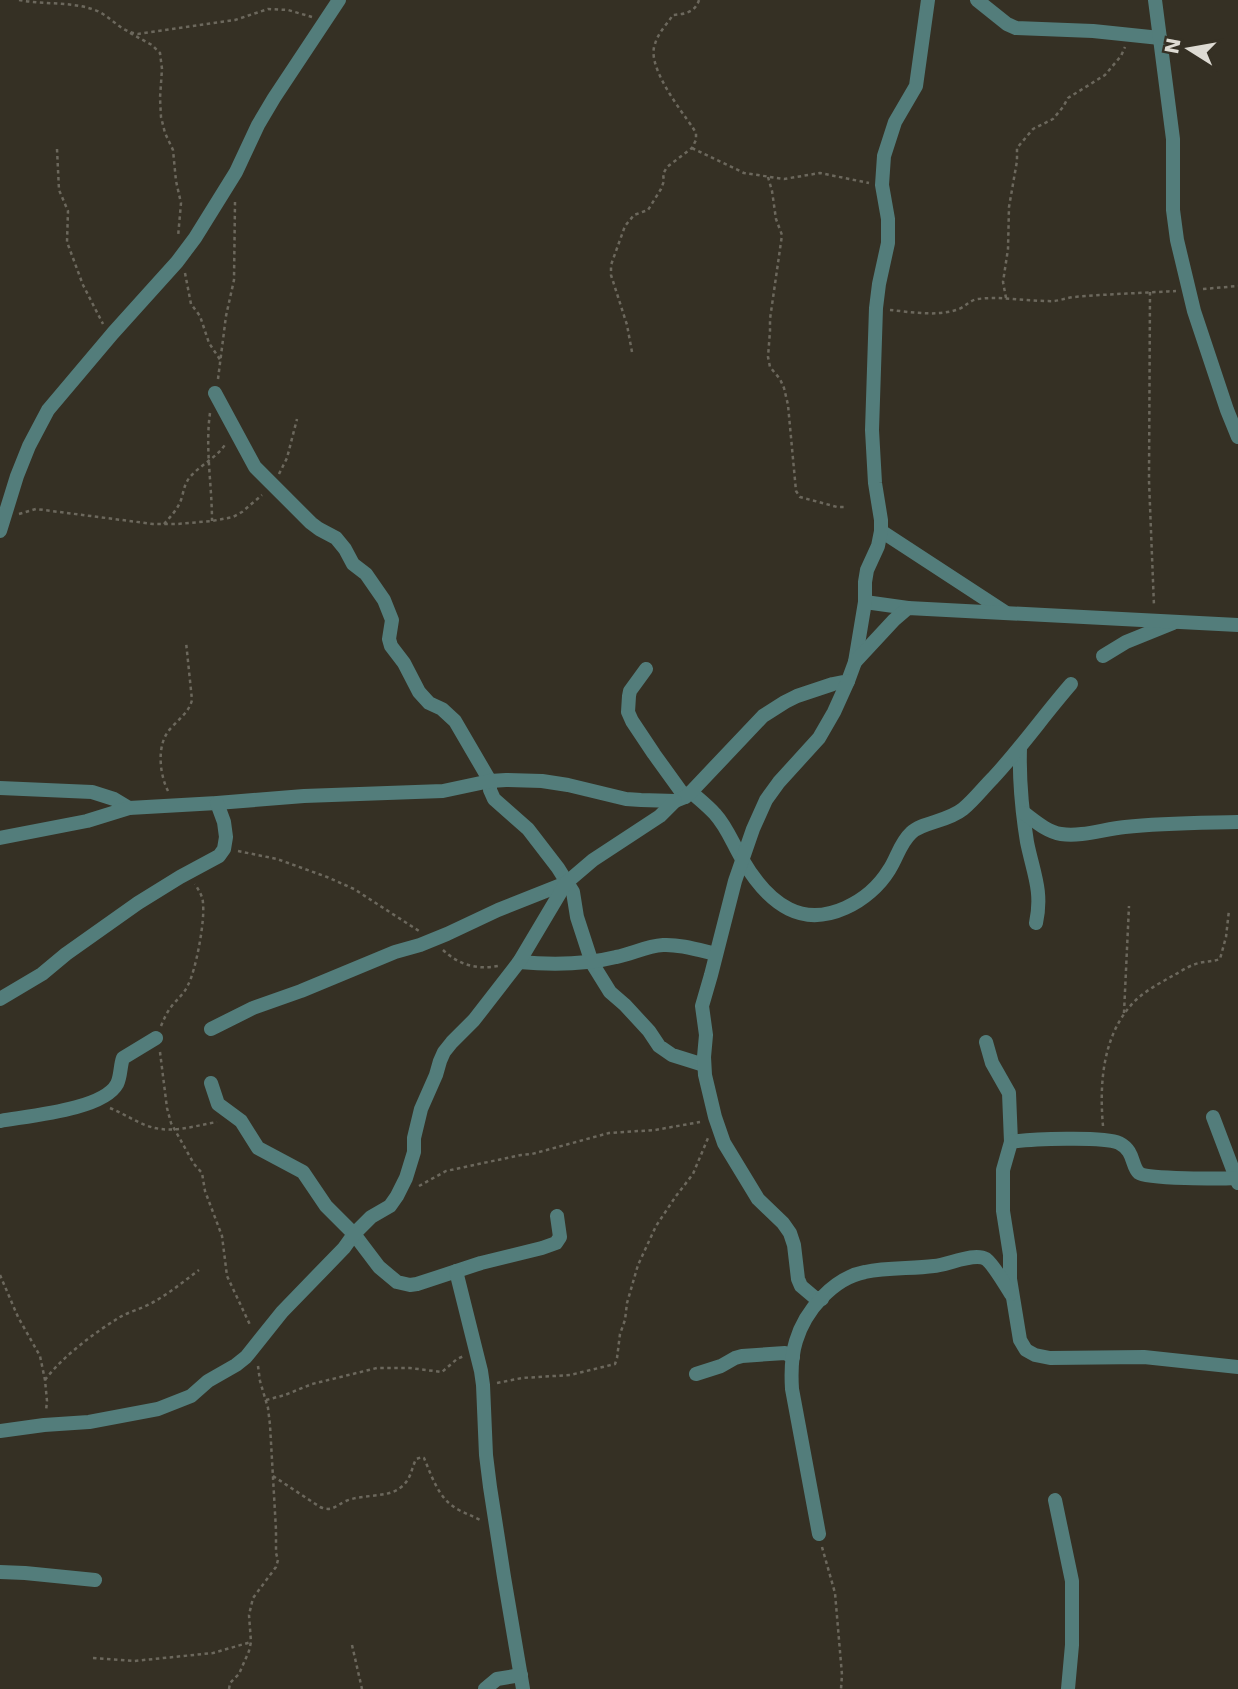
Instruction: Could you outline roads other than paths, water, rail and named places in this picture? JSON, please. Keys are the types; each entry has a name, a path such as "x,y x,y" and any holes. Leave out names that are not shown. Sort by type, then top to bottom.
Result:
{"street":[{"path":"2,526 17,476 40,424 56,400 195,238 236,172 274,98 339,0"},
{"path":"822,1299 814,1297 801,1286 790,1233 783,1223 765,1208 751,1189 724,1143 704,1065 702,1006 735,881 766,800 820,738 855,662 865,602 867,570 878,546 881,531 872,430 876,308 888,243 883,185 884,156 895,122 916,86 928,0"},
{"path":"977,0 1016,28 1093,31 1160,38"},
{"path":"1155,0 1173,139 1172,175 1177,240 1188,290 1238,437"},
{"path":"215,393 250,459 272,485 312,523 336,538 353,564 366,574 384,600 392,620 389,639 391,646 404,663 419,692 429,703 442,709 455,721 490,781 494,799 528,829 573,892 577,917 592,962 610,992 649,1031 659,1046 673,1055 704,1065"},
{"path":"881,531 1006,613"},
{"path":"865,602 908,608 1238,625"},
{"path":"855,662 908,608"},
{"path":"1103,656 1126,642 1175,623"},
{"path":"646,670 628,696 628,712 684,797 716,814 743,860 763,888 778,902 792,911 824,914 839,911 877,886 889,870 902,844 916,829 947,819 963,809 1020,748 1071,684"},
{"path":"211,1029 237,1016 369,962 431,940 566,883 593,860 638,832 684,797 763,716 797,696 848,681"},
{"path":"1020,748 1021,791 1027,842 1038,892 1036,923"},
{"path":"0,838 87,821 129,808 304,796 443,791 490,781 542,781 626,799 684,797"},
{"path":"0,788 93,792 114,799 129,808"},
{"path":"0,999 42,974 138,903 219,856 224,849 226,837 217,803"},
{"path":"1024,813 1050,831 1062,834 1189,822 1238,822"},
{"path":"0,1431 89,1422 158,1409 191,1396 208,1381 246,1357 297,1295 344,1248 354,1234 371,1217 390,1206 397,1196 414,1152 414,1138 421,1109 444,1052 474,1020 519,962 566,883"},
{"path":"519,962 592,962 665,944 716,954"},
{"path":"0,1121 48,1114 92,1102 113,1089 118,1082 124,1058 156,1038"},
{"path":"986,1042 992,1063 1009,1093 1012,1142 1003,1170 1003,1211 1020,1340 1026,1350 1050,1358 1144,1357 1238,1367"},
{"path":"211,1083 218,1104 237,1118 258,1148 303,1172 326,1206 354,1234 379,1267 397,1282 417,1284 556,1243 560,1237 556,1216"},
{"path":"1012,1142 1118,1142 1133,1158 1135,1168 1150,1177 1237,1180 1213,1117"},
{"path":"819,1534 792,1389 796,1342 804,1322 822,1299 838,1284 864,1272 941,1265 968,1257 987,1260 1013,1297"},
{"path":"456,1271 483,1385 486,1455 522,1682 497,1679 485,1689"},
{"path":"696,1374 742,1356 785,1353 793,1357"},
{"path":"1055,1500 1072,1581 1072,1646 1068,1689"},
{"path":"0,1572 95,1580"}]}
